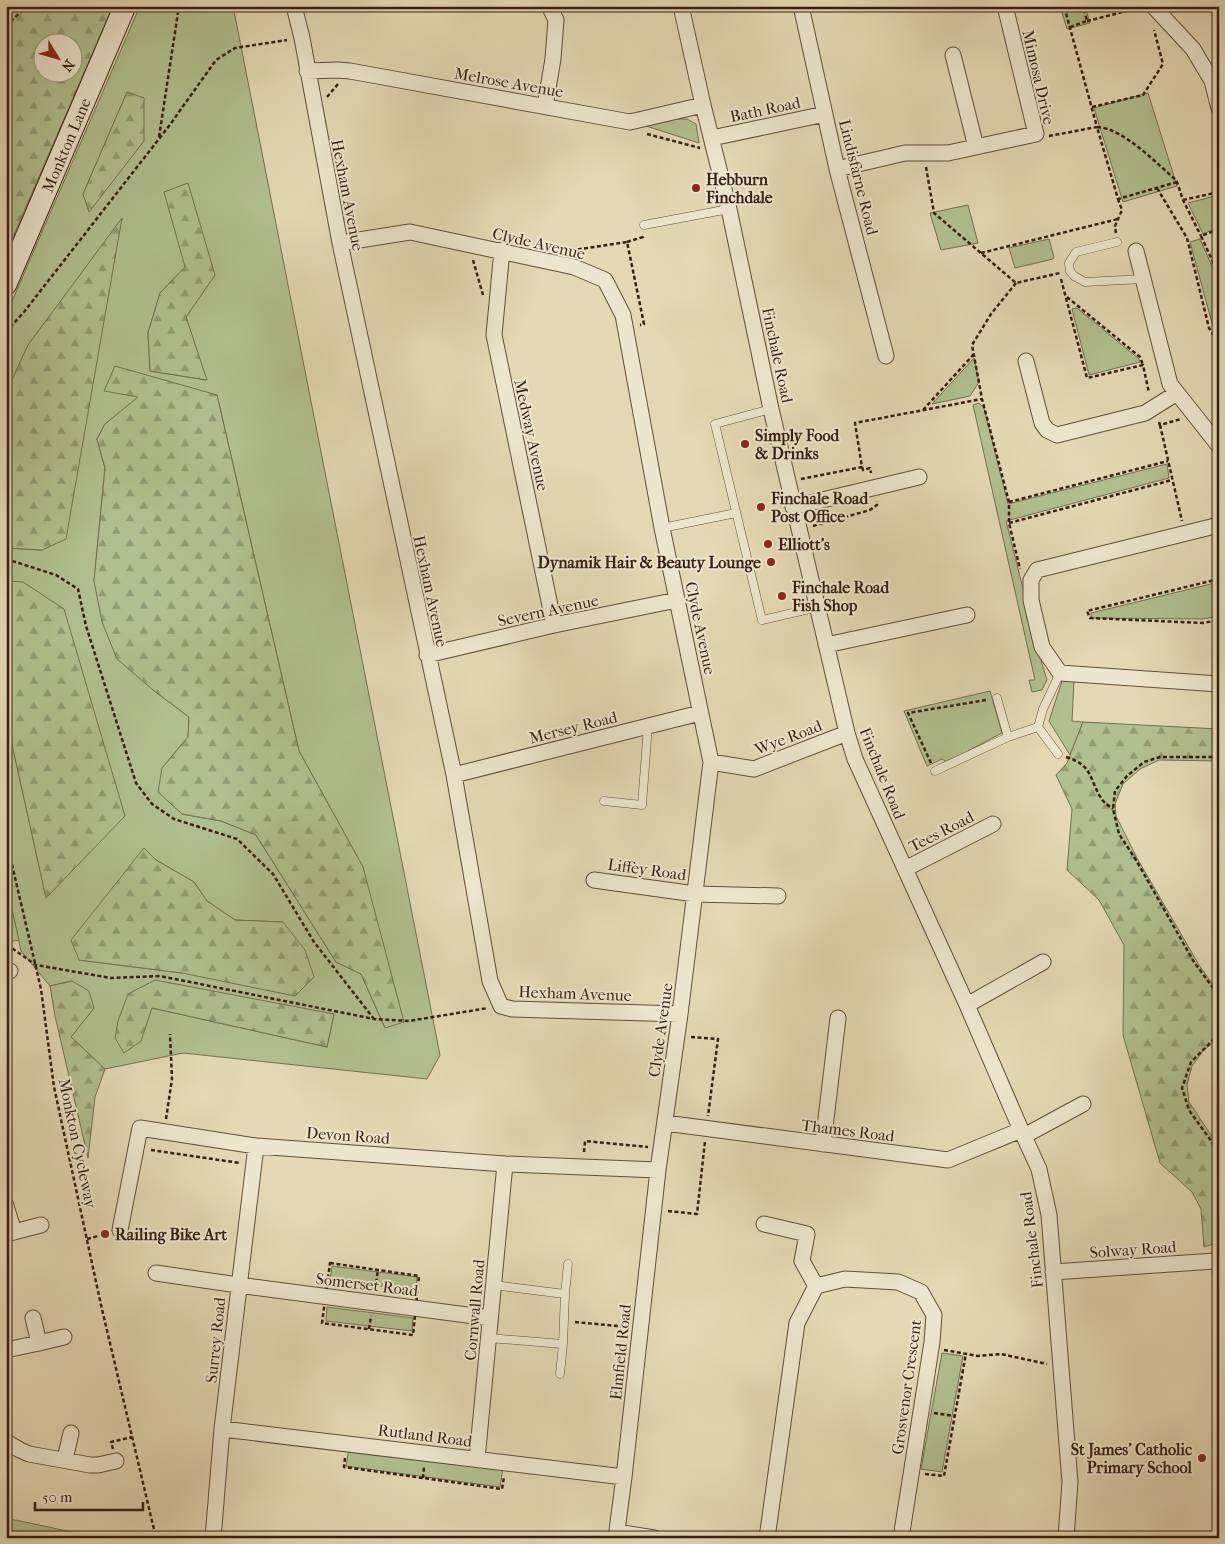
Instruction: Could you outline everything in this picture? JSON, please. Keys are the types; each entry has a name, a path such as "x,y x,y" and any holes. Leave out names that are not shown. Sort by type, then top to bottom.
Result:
{"street":[{"name":"Monkton Lane","path":"6,284 125,6"},
{"name":"Hexham Avenue","path":"294,6 302,38 314,111 340,243 454,775 490,981 501,1006 512,1009 680,1014"},
{"path":"545,106 553,59 556,20 550,6"},
{"name":"Finchale Road","path":"681,6 729,209 771,409 846,733 855,759 1039,1169 1048,1215 1070,1482 1066,1538"},
{"name":"Lindisfarne Road","path":"801,6 838,170 886,356"},
{"name":"Mimosa Drive","path":"838,170 905,153 948,153 1036,134 1005,6"},
{"path":"1153,6 1193,49 1212,81 1219,108"},
{"path":"953,55 976,147"},
{"name":"Melrose Avenue","path":"307,71 350,71 630,122 703,105"},
{"name":"Bath Road","path":"712,138 825,114"},
{"name":"Clyde Avenue","path":"340,243 410,232 574,266 605,280 623,315 662,528 711,762 680,1014 658,1170"},
{"name":"Medway Avenue","path":"502,250 494,335 554,625"},
{"path":"1136,251 1170,384 1219,446"},
{"path":"1026,361 1042,423 1048,430 1057,435 1145,413 1177,394"},
{"path":"793,506 919,478"},
{"path":"1219,525 1037,570 1031,580 1031,600 1042,647 1060,673 1219,684"},
{"name":"Severn Avenue","path":"427,655 554,625 677,600"},
{"path":"826,645 967,615"},
{"name":"Mersey Road","path":"454,775 700,713"},
{"name":"Wye Road","path":"711,762 754,769 846,733"},
{"name":"Tees Road","path":"905,869 993,824"},
{"name":"Liffey Road","path":"594,880 695,894 778,896"},
{"path":"967,1005 1043,962"},
{"path":"823,1144 838,1018"},
{"name":"Thames Road","path":"665,1123 948,1160 1022,1133 1083,1104"},
{"name":"Devon Road","path":"120,1230 140,1128 256,1146 505,1164 658,1170"},
{"name":"Surrey Road","path":"213,1538 222,1429 256,1146"},
{"name":"Cornwall Road","path":"477,1459 505,1164"},
{"name":"Elmfield Road","path":"616,1535 658,1170"},
{"path":"6,1206 10,1233 41,1225"},
{"path":"764,1224 807,1234 802,1261 816,1286 797,1323 767,1538"},
{"name":"Solway Road","path":"1053,1272 1217,1260"},
{"name":"Somerset Road","path":"156,1272 238,1285 490,1318"},
{"name":"Grosvenor Crescent","path":"816,1286 845,1278 898,1282 921,1292 934,1315 931,1348 901,1538"},
{"path":"33,1318 39,1343"},
{"path":"6,1350 64,1337"},
{"name":"Rutland Road","path":"222,1429 624,1477"},
{"path":"64,1459 72,1433"},
{"path":"6,1442 29,1454 90,1465 116,1461"},
{"path":"616,1535 654,1538"}],"lane":[{"path":"644,225 729,209"},
{"path":"1117,242 1076,252 1070,263 1070,271 1074,276 1085,282 1144,279"},
{"path":"771,409 714,424 762,620 818,607"},
{"path":"662,528 736,513"},
{"path":"1038,727 1043,709 1060,673"},
{"path":"997,698 1008,737"},
{"path":"604,801 642,805 648,726"},
{"path":"935,771 1008,737 1038,727"},
{"path":"1038,727 1058,754"},
{"path":"1217,1260 1219,1285"},
{"path":"560,1374 568,1264"},
{"path":"494,1285 565,1294"},
{"path":"489,1338 563,1344"}],"path":[{"path":"6,26 27,6"},
{"path":"159,139 179,6"},
{"path":"1064,6 1122,210 1114,226 1117,242"},
{"path":"1083,6 1087,21"},
{"path":"1070,27 1145,6"},
{"path":"1092,107 1143,94 1163,64 1153,26"},
{"path":"6,332 24,312 159,139 216,60 235,48 302,38"},
{"path":"314,111 350,71"},
{"path":"630,122 632,130 700,148 717,157"},
{"path":"1036,134 1048,136 1097,127 1105,127 1119,133 1176,180 1183,200 1202,236 1219,275"},
{"path":"924,153 934,213 1016,283"},
{"path":"1118,199 1177,182"},
{"path":"1157,188 1188,238 1209,328 1219,343"},
{"path":"1183,200 1219,192"},
{"path":"981,253 1118,219"},
{"path":"1202,236 1219,229"},
{"path":"468,245 484,299"},
{"path":"1031,580 1020,569 1009,524 1009,502 982,399 972,346 991,314 1016,283 1070,271"},
{"path":"1060,273 1087,378 1143,365"},
{"path":"1066,296 1140,357 1153,408 1160,425 1185,533"},
{"path":"922,410 974,354"},
{"path":"789,482 862,467 855,423 982,399"},
{"path":"1160,425 1194,415"},
{"path":"1009,502 1168,461"},
{"path":"1009,524 1172,480"},
{"path":"6,560 56,575 78,589 86,626 136,783 152,804 174,819 237,839 273,874 314,942 374,1019"},
{"path":"1219,579 1087,611 1090,618 1203,623 1219,620"},
{"path":"935,771 908,713 997,698"},
{"path":"1058,754 1076,760 1087,768 1102,800 1113,809"},
{"path":"1219,757 1160,757 1144,762 1127,776 1115,791 1113,809 1119,834 1136,860 1194,962 1219,996"},
{"name":"Monkton Cycleway","path":"6,839 41,989 54,1086 156,1538"},
{"path":"6,951 13,949 36,965 112,978 160,976 374,1019 409,1021 501,1006"},
{"path":"163,1133 172,1079 170,1034"},
{"path":"1219,1034 1191,1062 1182,1088 1189,1110 1219,1152"},
{"path":"582,1167 585,1140 662,1148"},
{"path":"136,1148 253,1165"},
{"path":"87,1239 120,1230"},
{"path":"564,1321 641,1328"},
{"path":"931,1348 978,1356 1001,1354 1061,1367"},
{"path":"911,1472 944,1476 966,1353"},
{"path":"921,1412 954,1416"},
{"path":"116,1461 111,1442 132,1437"},
{"path":"346,1444 344,1467 502,1489 507,1463"}],"green space":[{"path":"6,6 113,6 82,78 82,32 32,32 32,82 80,82 6,253"},
{"path":"140,6 233,6 440,1055 427,1079 183,1053 105,1069 71,1037 94,1008 72,981 50,986 21,951 6,884 6,717 46,897 23,583 6,581 6,548 42,550 122,219 28,345 6,393 6,315","holes":["127,93 144,98 83,194","185,267 215,275 186,317 206,380 150,371 148,333 160,293","217,395 299,751 363,867 385,1028 361,974 336,962 256,835 221,821 182,814 162,768 188,737 189,717 153,690 94,581 105,468 97,439 105,424 139,397","144,848 156,860 194,882 207,901 235,920 283,922 182,973 79,960","152,1008 334,1014 327,1047"]},
{"path":"1060,6 1085,6 1090,23 1067,29"},
{"path":"127,92 144,98 144,141 89,212 83,194"},
{"path":"1148,93 1177,186 1123,202 1094,108"},
{"path":"687,119 696,124 699,143 643,125"},
{"path":"188,183 215,275 186,317 207,380 150,371 148,333 160,293 185,267 164,192"},
{"path":"1219,195 1219,227 1203,234 1188,203"},
{"path":"968,205 978,243 941,250 930,213"},
{"path":"122,218 66,539 42,550 6,548 6,393 28,345"},
{"path":"1049,239 1053,259 1015,268 1009,248"},
{"path":"1200,239 1219,282 1219,340 1215,334 1190,242"},
{"path":"1077,308 1139,359 1140,362 1089,375 1072,309"},
{"path":"974,358 979,382 970,396 932,404"},
{"path":"115,366 217,395 299,751 363,867 404,1022 385,1028 361,974 336,962 256,835 221,821 182,814 158,792 162,768 188,737 189,717 153,690 117,659 102,622 94,581 105,468 97,439 105,424 138,397 104,391"},
{"path":"979,403 984,408 1008,504 1167,464 1169,478 1006,521 1047,680 1042,690 1032,692 1029,680 1035,680 973,405"},
{"path":"6,581 23,582 64,609 125,816 46,898 6,717"},
{"path":"1219,582 1219,616 1203,619 1091,618 1091,613"},
{"path":"1063,678 1074,679 1072,721 1083,722 1070,755 1049,721"},
{"path":"990,691 1002,733 947,762 942,759 927,766 904,711"},
{"path":"1083,722 1219,729 1219,761 1159,760 1140,769 1123,784 1115,804 1116,816 1137,858 1199,965 1219,993 1219,1038 1204,1050 1192,1066 1187,1085 1189,1102 1219,1147 1219,1242 1204,1247 1201,1209 1192,1192 1160,1163 1123,1035 1124,945 1099,900 1067,870 1072,809 1056,775 1067,763"},
{"path":"144,848 156,860 194,882 207,901 235,920 283,922 305,950 314,977 295,996 182,973 79,960 71,940"},
{"path":"6,884 19,940 9,942 6,931"},
{"path":"155,980 334,1014 327,1047 152,1008 141,1041 124,1053 115,1038 118,1021 128,994"},
{"path":"72,981 89,991 94,1008 71,1037 105,1069 95,1097 88,1158 55,1016 50,986"},
{"path":"332,1266 417,1277 416,1290 330,1280"},
{"path":"327,1307 413,1318 412,1331 326,1321"},
{"path":"942,1353 963,1356 942,1472 921,1469"},
{"path":"349,1448 503,1468 500,1487 346,1466"},
{"path":"6,1518 100,1538 6,1538"}],"place":[{"name":"Hebburn Finchdale","path":"696,188"},
{"name":"Simply Food & Drinks","path":"745,444"},
{"name":"Finchale Road Post Office","path":"761,507"},
{"name":"Elliott's","path":"768,544"},
{"name":"Dynamik Hair & Beauty Lounge","path":"771,562"},
{"name":"Finchale Road Fish Shop","path":"782,596"},
{"name":"Railing Bike Art","path":"105,1234"},
{"name":"St James' Catholic Primary School","path":"1202,1458"}]}
